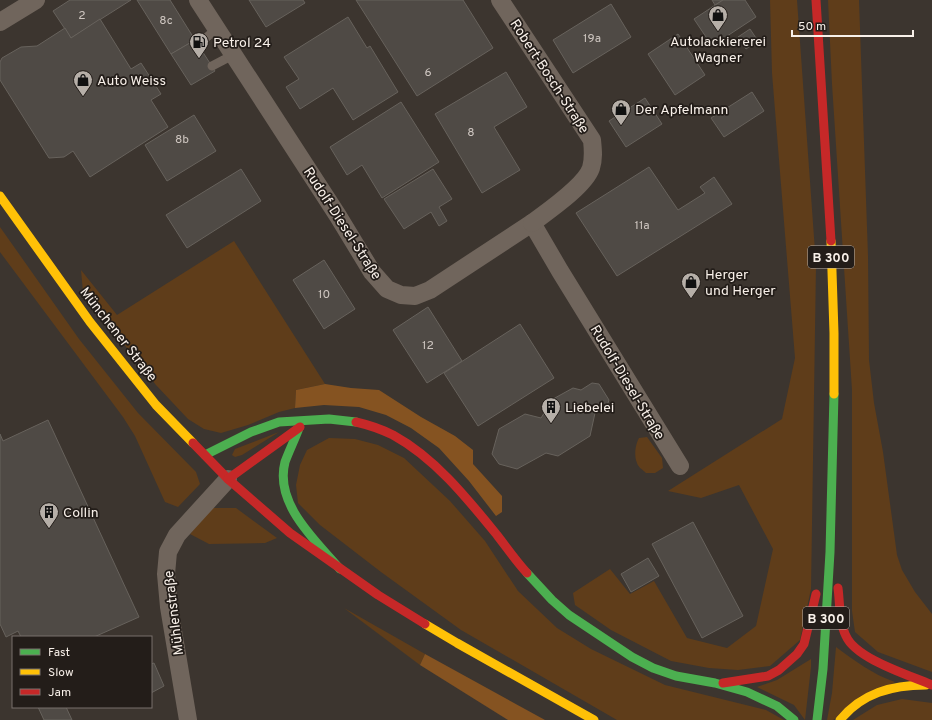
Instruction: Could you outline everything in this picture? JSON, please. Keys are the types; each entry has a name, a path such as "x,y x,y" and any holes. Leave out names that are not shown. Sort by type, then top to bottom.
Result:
{"main road":[{"name":"B 300","path":"816,0 831,259 835,405 832,515 823,662 817,720"},
{"name":"Münchener Straße","path":"0,196 90,322 156,405 228,479 290,533 340,569"},
{"path":"228,479 315,418"},
{"path":"205,455 242,436 279,422 315,418 354,421 376,426 410,445 432,462 461,492 526,572 562,609 598,635 630,656 657,669 684,678 742,691 765,699 779,707 794,720"},
{"path":"299,428 285,463 284,480 287,498 300,523 340,569 378,595 457,643 594,720"},
{"path":"716,684 768,676 779,670 792,659 804,644 832,515"},
{"path":"832,515 841,617 850,644 866,657 931,685"},
{"path":"840,720 853,706 877,692 901,686 931,685"}],"street":[{"path":"0,22 36,0"},
{"name":"Rudolf-Diesel-Straße","path":"198,0 338,216 372,272 387,289 401,295 415,296 430,290 532,223 680,466"},
{"name":"Robert-Bosch-Straße","path":"500,0 592,140 594,155 591,169 583,181 532,223"},
{"name":"Mühlenstraße","path":"188,720 169,607 166,574 168,552 177,535 228,479"}],"lane":[{"path":"198,45 216,29"},
{"path":"212,66 233,55"}],"shaded area":[{"path":"770,0 797,0 816,265 811,589 800,640 770,666 738,670 709,668 671,661 611,630 575,605 573,593 610,569 630,594 654,581 687,638 727,648 756,626 773,549 739,485 701,498 668,491 782,419 795,358 772,73"},
{"path":"828,0 859,0 868,256 869,360 897,555 902,570 915,592 932,614 932,672 878,652 855,632 852,611 852,390"},
{"path":"0,227 79,339 138,413 196,472 200,484 178,507 165,502 135,436 123,417 0,252"},
{"path":"234,241 325,384 296,390 295,408 279,412 248,425 221,433 204,429 188,419 156,385 83,292 81,270 117,315"},
{"path":"325,384 379,390 421,417 455,436 473,450 473,464 502,496 502,512 496,516 469,481 439,448 411,428 386,415 359,407 324,405 295,408 296,390"},
{"path":"279,432 242,455 235,457 232,455 235,449"},
{"path":"647,437 662,458 663,468 655,473 646,473 638,466 635,457 635,450 639,438"},
{"path":"329,438 355,439 378,445 404,458 450,501 485,541 518,591 557,628 591,649 665,685 766,710 784,720 617,720 461,630 381,572 320,525 298,503 296,485 300,465 307,450"},
{"path":"211,508 236,508 277,538 265,543 209,544 190,534"},
{"path":"344,608 425,654 420,665"},
{"path":"836,647 871,671 895,682 833,720 827,720 832,693"},
{"path":"425,654 545,720 508,720 420,665"},
{"path":"811,659 805,720 794,705 757,687 777,680"},
{"path":"902,699 932,703 932,720 853,720 877,705"}],"building":[{"path":"70,0 131,0 71,38 53,11"},
{"path":"137,0 170,0 195,40 171,54"},
{"path":"249,0 303,0 305,3 266,27"},
{"path":"356,0 463,0 493,48 417,96"},
{"path":"712,0 723,0 715,5"},
{"name":"Autolackiererei Wagner","path":"723,0 745,0 756,17 712,46 694,19"},
{"path":"611,4 631,37 573,73 553,40"},
{"path":"348,17 367,48 370,46 398,92 353,120 333,88 300,109 286,87 299,79 284,57"},
{"name":"Auto Weiss","path":"100,19 131,69 141,63 161,94 151,100 168,127 90,177 73,151 64,157 49,158 0,80 0,62 2,58 21,47 37,46 65,28 71,38"},
{"path":"750,29 758,41 746,49 738,37"},
{"path":"678,34 705,75 675,95 648,54"},
{"path":"195,40 215,71 191,85 171,54"},
{"path":"506,72 527,107 494,127 520,170 482,193 435,114"},
{"path":"752,92 764,111 724,137 711,118"},
{"path":"645,98 662,124 626,147 609,121"},
{"path":"401,102 439,162 382,198 362,165 347,175 330,147"},
{"path":"194,115 216,151 167,181 145,145"},
{"path":"649,167 678,210 705,193 700,187 714,177 732,204 617,276 576,213"},
{"path":"241,169 261,201 187,248 166,215"},
{"path":"433,169 452,199 439,207 447,221 439,226 431,212 404,229 384,199"},
{"path":"324,260 355,309 324,329 293,280"},
{"path":"428,307 462,361 427,383 393,330"},
{"path":"520,324 554,378 478,426 444,373"},
{"name":"Liebelei","path":"592,383 599,384 609,400 607,406 595,413 590,436 558,456 546,453 517,469 499,464 492,454 499,429 525,414 541,418 553,399 573,388 581,390"},
{"name":"Collin","path":"48,420 139,617 96,636 20,636 18,631 6,637 0,624 0,434 3,441"},
{"path":"693,522 743,616 702,638 652,544"},
{"path":"648,558 659,576 631,592 621,574"},
{"path":"154,663 164,686 152,692 152,664"},
{"path":"38,708 66,708 72,720 44,720"}],"traffic: fast":[{"path":"817,720 823,669 830,552 834,394"},
{"path":"205,455 251,432 279,422 329,419 356,422"},
{"path":"299,428 285,462 283,478 286,492 291,507 299,521 340,569"},
{"path":"527,573 552,600 569,615 632,657 653,668 676,676 715,683 747,692 777,706 794,720"}],"traffic: slow":[{"path":"0,196 90,322 156,405 193,443"},
{"path":"831,241 834,394"},
{"path":"425,624 594,720"},
{"path":"840,720 858,703 878,692 913,685 926,685"}],"traffic: jam":[{"path":"816,0 831,241"},
{"path":"356,422 375,427 393,435 423,455 462,493 527,573"},
{"path":"228,479 300,427"},
{"path":"193,443 228,479 290,533 378,595 425,624"},
{"path":"838,588 842,625 846,636 852,644 860,652 872,659 932,685"},
{"path":"723,683 768,676 779,670 797,654 804,644 816,594"}],"place":[{"name":"Autolackiererei Wagner","path":"718,32"},
{"name":"Petrol 24","path":"199,59"},
{"name":"Auto Weiss","path":"83,97"},
{"name":"Der Apfelmann","path":"621,126"},
{"name":"Herger und Herger","path":"691,299"},
{"name":"Liebelei","path":"551,424"},
{"name":"Collin","path":"49,529"}]}
